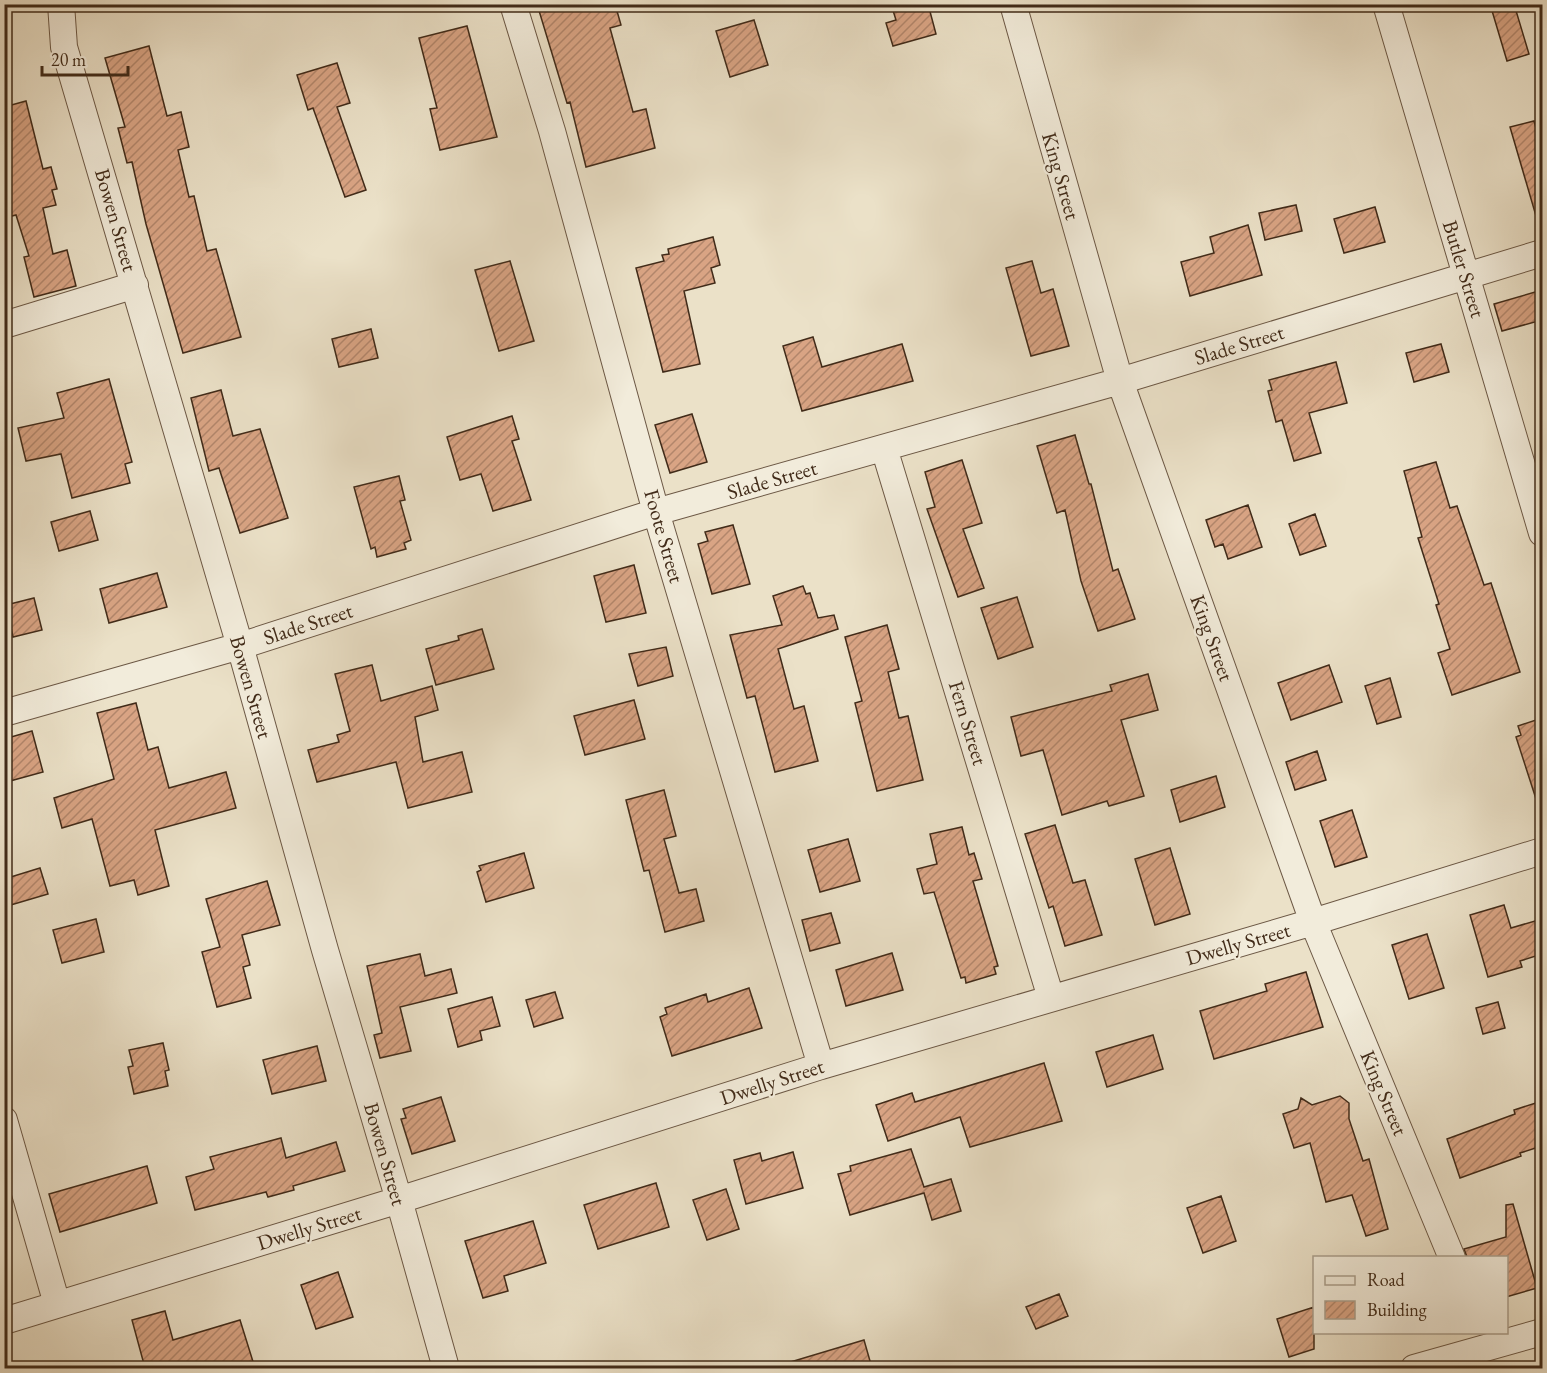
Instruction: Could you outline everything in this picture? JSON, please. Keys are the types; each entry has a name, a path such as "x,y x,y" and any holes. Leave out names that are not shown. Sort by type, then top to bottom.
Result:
{"street":[{"name":"Bowen Street","path":"61,4 64,47 240,646 446,1368"},
{"name":"Foote Street","path":"513,4 555,142 656,512 821,1066"},
{"name":"King Street","path":"1013,4 1119,381 1313,922 1452,1256"},
{"name":"Butler Street","path":"1386,4 1542,533"},
{"name":"Slade Street","path":"4,713 240,646 656,512 1119,381 1542,254"},
{"path":"4,325 135,285"},
{"name":"Fern Street","path":"884,448 1051,998"},
{"name":"Dwelly Street","path":"4,1321 399,1200 821,1066 1313,922 1542,851"},
{"path":"4,1120 57,1304"},
{"path":"1414,1368 1490,1349 1542,1332"}],"building":[{"path":"537,4 615,4 621,25 610,28 633,112 646,109 655,148 586,167 570,102 567,103"},
{"path":"891,4 928,4 936,34 893,46 886,23 896,20"},
{"path":"1490,4 1514,4 1529,54 1507,61"},
{"path":"754,20 768,65 730,77 716,31"},
{"path":"467,26 497,137 440,150 430,109 437,108 419,38"},
{"path":"149,46 167,116 181,112 189,147 178,150 189,197 194,196 207,251 216,249 241,337 183,353 146,224 132,162 127,163 118,128 125,127 105,58"},
{"path":"337,63 350,103 337,107 366,190 345,197 313,108 308,110 297,75"},
{"path":"26,101 43,169 51,167 57,189 52,190 56,205 43,208 53,254 67,250 76,286 34,297 24,257 29,256 16,215 4,218 4,107"},
{"path":"1534,121 1537,132 1542,130 1542,215 1536,216 1510,127"},
{"path":"1296,205 1302,231 1265,240 1259,213"},
{"path":"1375,207 1385,242 1344,253 1334,219"},
{"path":"1248,225 1262,275 1190,296 1181,262 1214,253 1210,237"},
{"path":"713,237 720,265 711,268 715,283 684,291 700,364 663,372 636,268 664,261 662,255 669,254 668,249"},
{"path":"510,261 534,341 499,351 475,270"},
{"path":"1032,261 1041,293 1053,289 1069,346 1031,356 1006,268"},
{"path":"1542,290 1542,320 1502,331 1494,304"},
{"path":"371,329 378,358 339,367 332,339"},
{"path":"813,337 822,367 902,344 913,381 802,411 783,346"},
{"path":"1441,344 1449,372 1414,382 1406,353"},
{"path":"1336,362 1347,403 1309,413 1321,453 1294,461 1282,420 1276,422 1268,391 1272,390 1269,380"},
{"path":"109,379 132,462 125,464 130,483 72,498 61,454 26,461 18,428 64,418 57,393"},
{"path":"221,390 233,436 260,429 288,518 240,533 219,468 209,471 191,398"},
{"path":"692,414 707,462 670,473 655,425"},
{"path":"512,416 519,439 512,441 531,500 493,511 481,474 460,480 447,437"},
{"path":"1075,435 1089,484 1091,484 1113,571 1118,569 1135,619 1098,631 1081,581 1065,510 1057,513 1037,446"},
{"path":"962,460 982,523 963,529 984,588 958,597 927,509 935,507 925,472"},
{"path":"1436,462 1450,508 1457,506 1484,585 1491,583 1520,672 1452,695 1438,653 1450,649 1436,605 1439,604 1418,538 1422,537 1404,471"},
{"path":"399,476 405,500 400,501 411,540 404,543 406,549 377,557 375,547 371,549 354,487"},
{"path":"1248,505 1262,547 1228,559 1223,544 1215,547 1206,520"},
{"path":"90,511 98,540 59,551 51,522"},
{"path":"1315,514 1326,546 1300,555 1289,524"},
{"path":"733,525 750,584 712,594 698,544 708,541 705,532"},
{"path":"634,565 646,613 606,622 594,576"},
{"path":"157,573 167,607 109,623 100,589"},
{"path":"803,586 806,594 810,593 818,618 834,615 838,629 778,649 794,709 804,706 818,761 775,772 755,696 747,698 730,635 782,625 773,596"},
{"path":"1017,597 1033,647 998,659 981,608"},
{"path":"34,598 42,630 13,637 6,605"},
{"path":"887,625 899,669 888,672 899,718 908,716 923,780 877,791 855,703 862,701 845,637"},
{"path":"482,629 494,669 436,685 426,649 459,640 458,636"},
{"path":"666,647 673,676 638,686 629,654"},
{"path":"372,665 381,701 432,686 438,710 415,717 423,762 462,752 472,792 408,808 396,762 317,782 308,750 339,742 337,735 350,731 335,674"},
{"path":"1329,665 1342,702 1291,720 1278,683"},
{"path":"1148,674 1158,710 1121,720 1144,796 1109,806 1107,801 1062,815 1043,750 1021,756 1011,717 1112,691 1110,685"},
{"path":"1390,678 1401,717 1377,724 1365,686"},
{"path":"634,700 645,739 585,755 574,716"},
{"path":"136,703 148,750 158,747 169,788 226,772 236,808 155,830 169,886 138,895 134,880 110,886 92,819 62,828 54,798 114,779 97,713"},
{"path":"1542,718 1542,804 1538,805 1516,737 1521,735 1518,726"},
{"path":"32,731 43,772 10,781 4,759 4,739"},
{"path":"1317,751 1326,780 1295,790 1286,762"},
{"path":"1216,776 1225,807 1180,822 1171,790"},
{"path":"664,790 676,836 664,839 679,893 696,889 704,921 665,932 649,870 644,871 626,800"},
{"path":"1352,810 1367,857 1335,867 1320,821"},
{"path":"1055,825 1073,883 1085,880 1102,935 1065,946 1053,906 1049,908 1025,834"},
{"path":"962,827 969,855 974,853 982,879 973,881 998,966 994,967 996,974 966,983 965,977 961,978 934,892 924,894 917,869 937,864 930,834"},
{"path":"848,839 860,881 820,892 808,850"},
{"path":"1170,848 1190,914 1155,925 1135,859"},
{"path":"524,853 534,888 486,902 477,872 481,870 479,866"},
{"path":"40,868 48,894 4,907 4,879"},
{"path":"267,881 280,925 242,935 250,965 243,967 251,998 217,1007 202,952 220,947 206,899"},
{"path":"1504,905 1511,928 1542,919 1542,954 1520,961 1522,967 1488,977 1470,915"},
{"path":"831,913 840,943 810,951 802,920"},
{"path":"96,919 104,952 62,963 53,930"},
{"path":"1427,934 1444,988 1409,999 1392,945"},
{"path":"892,953 903,990 846,1006 836,970"},
{"path":"420,954 425,976 451,969 457,993 400,1007 411,1051 380,1058 374,1035 382,1033 367,966"},
{"path":"1306,972 1323,1027 1214,1059 1200,1011 1267,991 1265,984"},
{"path":"749,988 762,1028 672,1056 660,1017 667,1014 665,1008 706,994 708,1002"},
{"path":"555,992 563,1018 534,1027 526,1000"},
{"path":"492,997 500,1026 480,1031 482,1040 458,1047 448,1009"},
{"path":"1498,1002 1505,1028 1483,1034 1476,1008"},
{"path":"1153,1035 1163,1069 1107,1087 1096,1052"},
{"path":"163,1043 169,1070 165,1071 168,1086 134,1094 128,1067 133,1066 129,1050"},
{"path":"317,1046 326,1081 272,1094 263,1060"},
{"path":"1044,1063 1062,1121 970,1147 960,1117 888,1141 876,1105 912,1093 915,1102"},
{"path":"1340,1096 1349,1103 1349,1119 1363,1161 1369,1159 1388,1229 1366,1236 1352,1195 1326,1202 1310,1143 1294,1148 1283,1114 1298,1109 1301,1098 1312,1105"},
{"path":"441,1097 455,1141 412,1154 401,1119 406,1118 403,1109"},
{"path":"1542,1101 1542,1146 1460,1178 1447,1139 1515,1114 1514,1110"},
{"path":"281,1138 286,1158 336,1142 345,1171 293,1186 294,1190 268,1197 266,1192 195,1210 186,1177 214,1169 210,1157"},
{"path":"911,1149 924,1187 951,1179 961,1211 932,1220 924,1193 850,1215 838,1174 851,1171 850,1166"},
{"path":"793,1152 803,1188 746,1204 734,1160 760,1153 762,1161"},
{"path":"147,1166 157,1203 60,1232 49,1194"},
{"path":"656,1183 669,1227 598,1249 584,1205"},
{"path":"726,1189 739,1229 707,1240 693,1200"},
{"path":"1221,1196 1236,1241 1203,1253 1187,1208"},
{"path":"1513,1204 1537,1288 1508,1296 1508,1256 1467,1256 1464,1249 1506,1237 1506,1205"},
{"path":"533,1221 546,1263 504,1276 508,1291 483,1298 465,1241"},
{"path":"338,1272 353,1317 316,1329 301,1285"},
{"path":"1059,1294 1068,1316 1036,1329 1026,1307"},
{"path":"1313,1307 1314,1349 1289,1357 1277,1319"},
{"path":"165,1311 173,1340 240,1320 255,1368 145,1368 132,1320"},
{"path":"864,1340 872,1368 788,1368 787,1363"}]}
